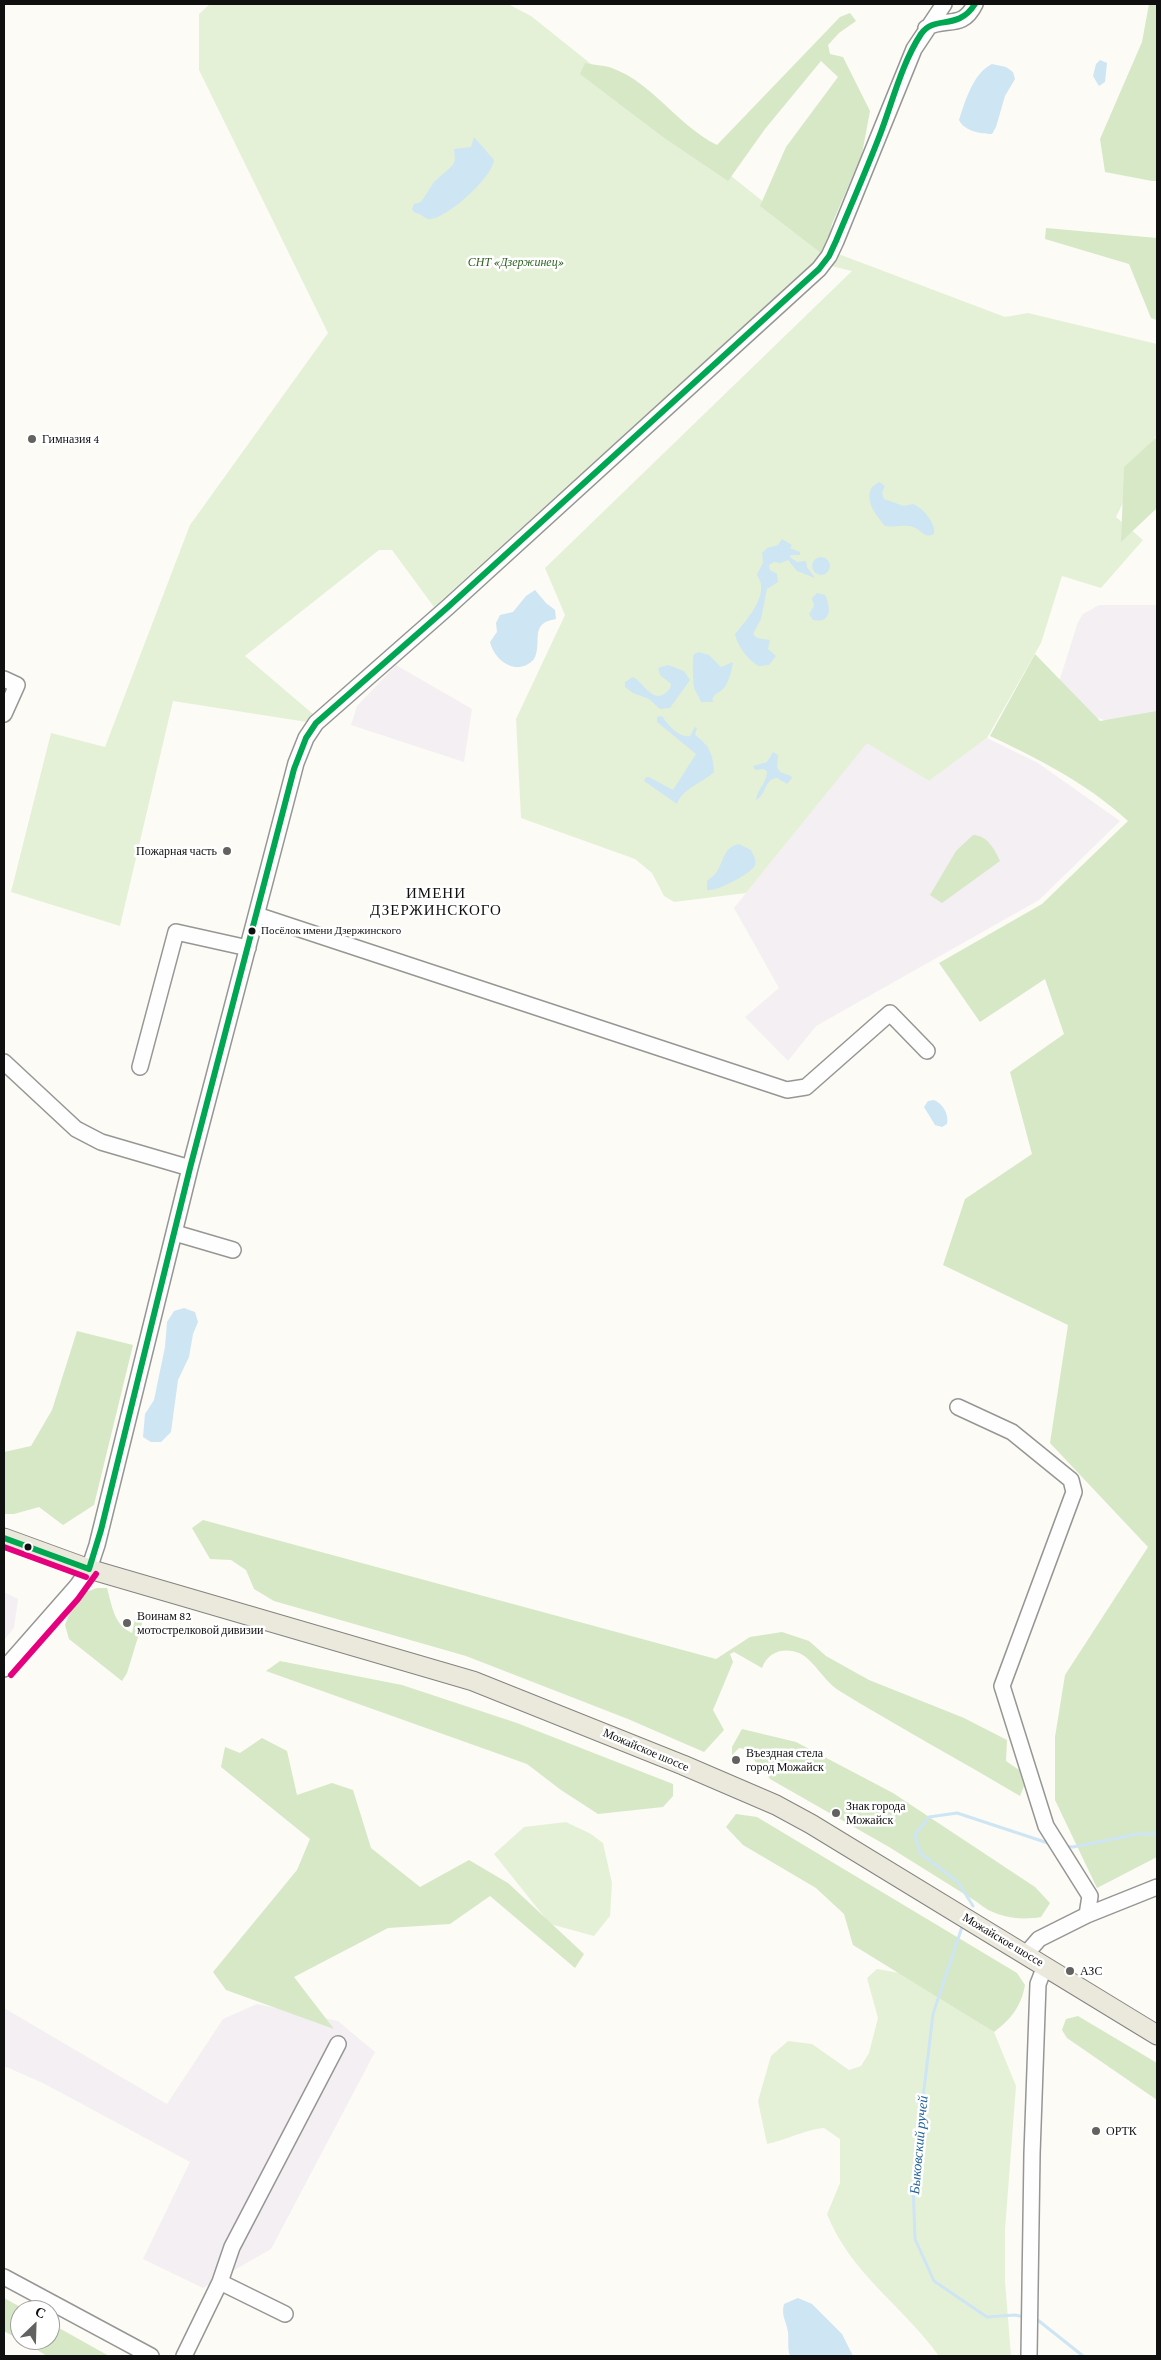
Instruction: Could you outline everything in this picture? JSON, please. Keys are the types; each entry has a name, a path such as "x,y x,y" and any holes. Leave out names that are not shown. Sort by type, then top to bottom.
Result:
{"main road":[{"name":"Можайское шоссе","path":"4,1538 89,1569 439,1670 499,1691 607,1734 765,1800 799,1817 1157,2035"}],"street":[{"path":"4,1669 71,1593 89,1569 99,1538 190,1168 296,763 310,731 320,719 448,607 819,269 829,256 836,241 914,49 926,28 944,4"},
{"path":"926,28 936,23 957,22 968,15 974,4"},
{"path":"4,679 17,685 4,714"},
{"path":"257,915 787,1090 806,1087 890,1013 927,1051"},
{"path":"140,1067 176,932 248,948"},
{"path":"4,1062 76,1129 101,1142 190,1168"},
{"path":"175,1233 234,1250"},
{"path":"958,1407 1012,1432 1071,1480 1074,1492 1002,1686 1046,1826 1090,1896 1087,1915"},
{"path":"1026,1954 1039,1939 1087,1915 1157,1887"},
{"path":"1030,2356 1032,2154 1038,1984 1045,1966"},
{"path":"184,2356 220,2282 232,2247 338,2044"},
{"path":"4,2277 151,2356"},
{"path":"220,2282 285,2314"}],"shaded area":[{"path":"1099,605 1157,605 1157,736 1052,704 1078,622 1083,614"},
{"path":"396,665 472,709 464,762 351,725 357,706"},
{"path":"987,738 1038,763 1120,821 1039,900 816,1026 788,1061 745,1017 779,988 734,908 867,742 929,781"},
{"path":"4,1592 18,1599 14,1628 4,1640"},
{"path":"257,2004 338,2021 375,2052 271,2249 203,2288 143,2259 190,2162 43,2083 4,2066 4,2008 167,2104 223,2019"}],"green space":[{"name":"СНТ «Дзержинец»","path":"210,4 508,4 531,16 820,247 1005,317 1028,313 1157,344 1157,434 1116,517 1143,540 1101,588 1062,576 1041,643 987,738 929,781 867,743 746,893 674,902 664,896 652,873 635,859 521,818 516,719 565,615 545,568 852,271 814,262 434,607 392,550 379,550 245,656 313,714 307,722 173,701 120,926 11,892 51,733 105,747 190,525 328,333 199,70 199,14"},
{"path":"1149,4 1157,4 1157,181 1105,172 1100,139 1142,42"},
{"path":"850,13 856,21 839,33 828,45 830,54 843,57 870,111 862,154 832,224 828,242 821,253 760,206 786,147 838,77 821,61 765,129 728,181 663,137 580,74 585,63 609,67 627,75 653,94 690,127 717,145 840,17"},
{"path":"1046,228 1157,238 1157,320 1151,318 1129,264 1045,239"},
{"path":"1157,437 1157,508 1121,542 1124,467"},
{"path":"1035,654 1100,721 1157,711 1157,1857 1097,1888 1055,1800 1055,1737 1065,1675 1148,1547 1050,1443 1068,1325 943,1265 965,1199 1032,1154 1010,1072 1064,1034 1045,979 980,1022 939,963 1042,904 1128,821 1080,784 1027,754 990,736"},
{"path":"973,835 986,840 1000,861 942,903 930,895 956,851"},
{"path":"77,1331 133,1345 94,1505 63,1525 39,1507 14,1514 4,1514 4,1452 31,1446 52,1410"},
{"path":"203,1520 716,1659 750,1637 782,1632 809,1641 826,1656 869,1680 964,1718 1007,1740 1006,1761 1019,1770 1024,1786 1020,1796 883,1717 838,1690 804,1656 793,1651 777,1652 768,1658 762,1668 734,1652 730,1654 733,1662 713,1710 724,1730 704,1752 628,1719 466,1656 274,1601 254,1589 246,1570 231,1560 210,1559 192,1528"},
{"path":"97,1588 107,1588 117,1620 126,1630 132,1633 135,1619 141,1617 142,1624 127,1673 122,1681 69,1639 65,1625 72,1607 86,1592"},
{"path":"280,1661 402,1685 517,1723 673,1784 673,1796 663,1807 598,1814 561,1790 527,1764 266,1671"},
{"path":"742,1729 796,1742 893,1793 1035,1887 1050,1903 1041,1917 1007,1917 991,1911 889,1847 770,1779 745,1749 739,1748 732,1755 732,1747"},
{"path":"262,1738 287,1751 297,1795 332,1783 353,1790 371,1848 420,1887 469,1860 508,1883 584,1954 575,1968 490,1896 450,1924 388,1928 294,1977 334,2029 226,1990 213,1972 297,1870 310,1839 221,1767 225,1747 240,1753"},
{"path":"736,1814 757,1817 1017,1973 1025,1985 1021,2000 1014,2012 994,2032 853,1945 844,1914 816,1888 743,1845 726,1827"},
{"path":"566,1822 591,1834 603,1843 612,1883 610,1916 594,1936 550,1924 494,1854 524,1827"},
{"path":"877,1969 900,1973 994,2032 1016,2086 1005,2230 1005,2281 1011,2356 939,2356 910,2321 863,2272 837,2235 827,2214 840,2183 840,2139 824,2128 767,2144 758,2101 771,2056 788,2041 812,2044 849,2070 861,2066 869,2053 878,2018 867,1978"},
{"path":"1078,2016 1157,2063 1157,2100 1067,2038 1062,2030 1066,2019"},
{"path":"4,2298 10,2301 10,2334 4,2331"},
{"path":"60,2329 109,2356 47,2356 37,2350 60,2350"}],"water":[{"path":"1100,60 1107,63 1105,82 1099,86 1093,76 1096,64"},
{"path":"992,64 1006,67 1013,72 1015,79 1005,96 996,127 992,134 969,129 961,124 959,120 975,81 985,68"},
{"path":"474,137 494,160 486,177 468,196 439,217 428,219 414,212 412,209 414,204 421,202 434,182 453,165 455,160 454,149 471,147"},
{"path":"879,482 885,486 882,493 884,499 904,506 913,504 925,512 933,525 934,534 925,535 916,528 909,526 885,526 872,508 869,497 872,487"},
{"path":"782,539 792,545 790,548 800,552 800,555 791,555 790,557 797,562 806,561 807,567 815,578 797,571 788,560 781,563 774,562 769,565 770,570 777,574 778,582 767,589 761,619 753,634 757,638 770,640 768,649 776,656 769,665 759,666 744,653 735,634 744,624 759,598 761,584 757,574 763,563 762,553 767,548 778,545"},
{"path":"821,557 827,560 830,566 827,572 821,575 815,572 812,566 815,560"},
{"path":"535,590 555,610 556,619 547,621 539,629 534,659 521,667 514,667 508,665 497,656 490,642 497,632 496,623 500,615 513,612 526,596"},
{"path":"817,593 825,595 829,609 827,617 819,621 813,620 809,614 814,606 812,598"},
{"path":"699,652 709,655 721,667 733,662 727,683 714,696 712,700 714,702 701,702 695,689 693,656"},
{"path":"668,665 684,671 690,680 670,708 660,709 649,699 633,693 625,687 625,682 633,677 652,693 660,696 664,694 669,690 671,684 660,675 658,668"},
{"path":"662,716 671,727 682,735 690,736 695,727 697,728 695,735 710,751 713,760 714,772 683,794 677,804 644,781 646,777 649,777 673,790 696,754 657,722 657,717"},
{"path":"773,752 778,755 777,767 780,772 792,778 787,784 777,778 773,779 767,784 762,795 756,800 767,771 763,769 755,770 753,766 767,762"},
{"path":"739,844 751,850 756,861 753,868 748,873 725,886 707,890 707,881 719,869 724,856 730,848"},
{"path":"934,1100 940,1104 946,1113 947,1124 942,1127 935,1125 924,1107 928,1101"},
{"path":"184,1308 195,1312 198,1322 193,1334 189,1357 178,1380 171,1432 161,1442 151,1442 143,1437 145,1414 154,1400 165,1347 167,1322 174,1311"},
{"path":"798,2298 812,2304 842,2334 853,2356 790,2356 783,2308 784,2304"}],"waterway":[{"name":"Быковский ручей","path":"973,1906 958,1882 920,1853 915,1835 929,1817 957,1813 1051,1844"},
{"name":"Быковский ручей","path":"1064,1846 1073,1847 1138,1834 1157,1834"},
{"name":"Быковский ручей","path":"962,1927 933,2014 913,2181 915,2239 934,2281 987,2317 1015,2315 1025,2317"},
{"name":"Быковский ручей","path":"1034,2319 1083,2356"}],"transit line":[{"path":"89,1569 101,1530 190,1168 294,769 306,738 316,723 448,607 819,269 829,256 836,241 870,160 903,69 914,45 927,28 961,18 975,4"},
{"path":"4,1538 89,1569"},
{"path":"4,1547 86,1577"},
{"path":"11,1675 78,1599 96,1574"}],"place":[{"name":"Гимназия 4","path":"32,439"},
{"name":"Пожарная часть","path":"227,851"},
{"name":"Посёлок имени Дзержинского","path":"252,931"},
{"name":"Воинам 82 мотострелковой дивизии","path":"127,1623"},
{"name":"Въездная стела город Можайск","path":"736,1760"},
{"name":"Знак города Можайск","path":"836,1813"},
{"name":"АЗС","path":"1070,1971"},
{"name":"ОРТК","path":"1096,2131"}],"district":[{"name":"ИМЕНИ ДЗЕРЖИНСКОГО","path":"436,902"}]}
